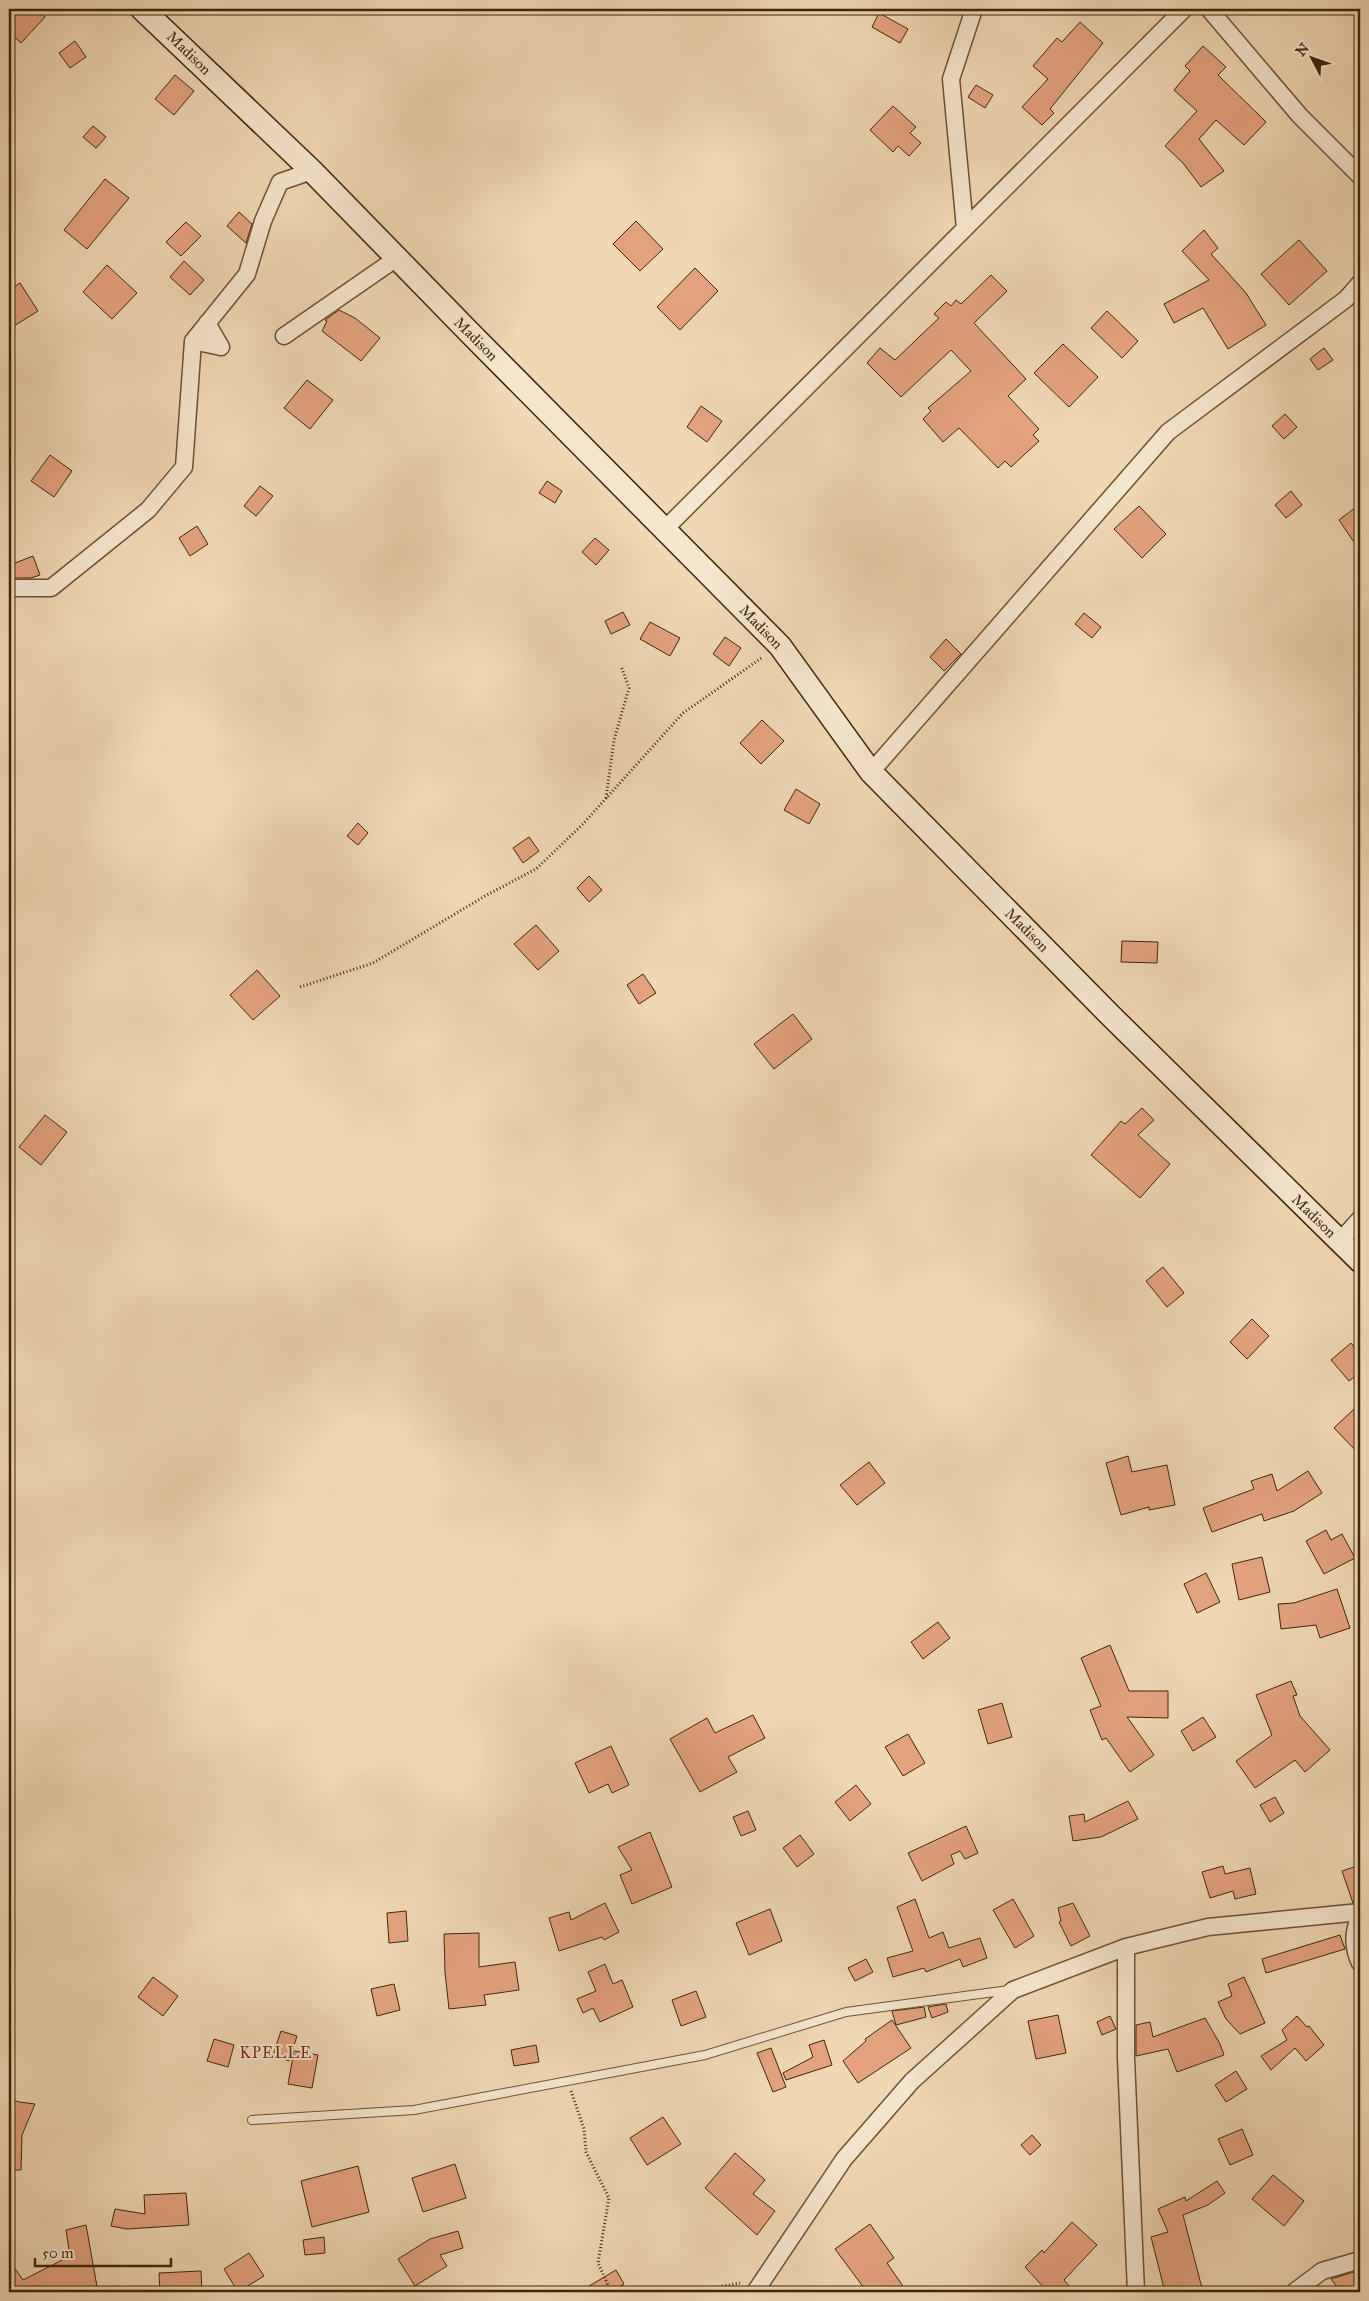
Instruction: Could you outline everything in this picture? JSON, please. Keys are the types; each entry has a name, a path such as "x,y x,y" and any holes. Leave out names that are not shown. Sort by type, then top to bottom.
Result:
{"street":[{"name":"Madison","path":"142,9 312,171 780,646 871,772 1109,1014 1360,1262"},
{"path":"965,228 950,79 974,9"},
{"path":"665,529 1184,9"},
{"path":"1209,9 1300,116 1360,176"},
{"path":"9,588 51,588 148,510 184,467 193,341 247,274 263,221 280,182 312,171"},
{"path":"284,336 397,258"},
{"path":"871,772 1168,432 1346,298 1360,283"},
{"path":"193,341 221,347 207,324"},
{"path":"1340,1241 1360,1219"},
{"path":"755,2292 844,2159 912,2081 1013,1990 1126,1947 1208,1927 1360,1913 1354,1928 1354,1950 1360,1963"},
{"path":"1126,1947 1126,2067 1136,2292"},
{"path":"1294,2292 1322,2271 1360,2260"}],"lane":[{"path":"252,2120 414,2110 705,2055 846,2012 1013,1990"}],"path":[{"path":"300,987 373,963 485,896 536,869 606,798 683,713 780,646"},
{"path":"606,798 614,740 629,688 621,666"},
{"path":"568,2081 584,2129 586,2152 609,2198 598,2263 608,2285 607,2292"},
{"path":"692,2292 765,2276"}],"building":[{"path":"13,9 36,9 45,17 21,43 9,32 9,13"},
{"path":"879,13 908,29 900,43 872,27"},
{"path":"1080,22 1103,43 1050,109 1054,113 1042,125 1022,107 1048,79 1033,66 1057,38 1062,42"},
{"path":"75,41 86,57 70,68 59,53"},
{"path":"1203,46 1226,67 1218,75 1266,122 1244,145 1216,120 1199,139 1224,171 1201,187 1183,163 1165,146 1197,111 1174,90 1190,71 1185,66"},
{"path":"175,75 194,91 174,115 155,99"},
{"path":"976,85 993,95 985,108 968,97"},
{"path":"893,106 916,127 910,133 921,143 909,156 898,146 893,152 870,130"},
{"path":"93,126 106,137 96,148 83,137"},
{"path":"105,179 129,198 87,249 64,230"},
{"path":"239,212 252,224 246,243 227,226"},
{"path":"636,221 663,249 640,271 613,244"},
{"path":"186,222 201,236 181,256 166,242"},
{"path":"1204,230 1218,248 1211,254 1246,293 1266,325 1228,349 1203,308 1174,323 1164,304 1209,280 1182,251"},
{"path":"1299,240 1327,271 1289,305 1261,274"},
{"path":"184,261 204,280 190,295 170,277"},
{"path":"107,265 137,293 112,319 83,292"},
{"path":"695,268 718,291 680,330 657,307"},
{"path":"991,275 1007,291 974,323 1026,379 1008,396 1039,429 1033,435 1039,441 1011,467 1005,461 998,468 959,428 943,442 923,419 931,411 928,408 971,371 951,350 901,397 867,363 880,348 895,360 939,318 934,314 946,302 951,306 956,300 961,304"},
{"path":"20,283 38,311 9,329 9,290"},
{"path":"339,310 355,318 380,338 361,361 322,331 327,321 325,320"},
{"path":"1107,311 1138,341 1122,358 1091,328"},
{"path":"1063,344 1098,377 1069,407 1034,373"},
{"path":"1324,348 1333,360 1318,370 1310,359"},
{"path":"307,380 333,400 310,429 284,408"},
{"path":"701,406 722,421 707,442 687,427"},
{"path":"1285,414 1297,427 1284,439 1272,426"},
{"path":"50,455 72,471 54,497 31,481"},
{"path":"547,481 562,491 555,503 539,493"},
{"path":"260,486 273,496 256,516 244,506"},
{"path":"1291,491 1302,505 1286,518 1275,505"},
{"path":"1360,504 1360,551 1339,520"},
{"path":"1139,506 1166,534 1142,558 1114,529"},
{"path":"197,526 208,544 190,556 179,538"},
{"path":"595,538 609,550 596,565 582,552"},
{"path":"33,556 40,575 31,578 14,578 10,565"},
{"path":"623,612 630,625 611,634 605,621"},
{"path":"1084,613 1101,627 1092,638 1075,624"},
{"path":"650,622 680,638 670,656 640,639"},
{"path":"725,637 741,648 729,666 713,654"},
{"path":"946,639 961,654 944,671 930,657"},
{"path":"762,720 784,741 761,764 740,743"},
{"path":"796,789 820,804 809,824 784,810"},
{"path":"358,823 368,833 358,845 347,836"},
{"path":"529,837 539,851 523,863 513,848"},
{"path":"589,876 602,890 589,902 577,888"},
{"path":"536,925 559,951 538,970 514,944"},
{"path":"1122,941 1158,942 1157,963 1121,962"},
{"path":"257,970 280,996 253,1020 230,995"},
{"path":"643,974 656,993 639,1004 627,985"},
{"path":"793,1014 812,1039 774,1069 754,1044"},
{"path":"1142,1108 1154,1120 1138,1135 1170,1164 1140,1198 1091,1155 1121,1121 1125,1124"},
{"path":"45,1115 67,1132 41,1165 19,1147"},
{"path":"1163,1267 1184,1293 1167,1307 1146,1281"},
{"path":"1252,1319 1269,1336 1247,1359 1230,1342"},
{"path":"1351,1343 1360,1355 1360,1372 1349,1381 1331,1360"},
{"path":"1354,1409 1360,1416 1360,1455 1334,1428"},
{"path":"1128,1456 1132,1472 1167,1465 1175,1505 1149,1510 1149,1507 1121,1515 1106,1463"},
{"path":"869,1462 885,1483 857,1505 840,1485"},
{"path":"1308,1471 1322,1493 1294,1511 1264,1521 1262,1514 1212,1532 1203,1508 1254,1489 1251,1481 1272,1474 1277,1491"},
{"path":"1326,1530 1331,1540 1342,1534 1355,1558 1324,1574 1306,1541"},
{"path":"1262,1557 1270,1592 1239,1600 1232,1564"},
{"path":"1206,1573 1220,1602 1197,1613 1184,1584"},
{"path":"1337,1589 1350,1628 1320,1638 1316,1625 1281,1629 1278,1604 1294,1603"},
{"path":"938,1622 950,1638 923,1659 911,1642"},
{"path":"1110,1645 1129,1691 1168,1691 1168,1718 1127,1717 1154,1755 1130,1772 1106,1738 1102,1740 1090,1710 1101,1706 1081,1658"},
{"path":"1291,1681 1297,1695 1293,1696 1300,1716 1330,1750 1305,1772 1295,1760 1255,1788 1236,1761 1272,1735 1256,1695"},
{"path":"1002,1703 1012,1737 988,1744 978,1710"},
{"path":"753,1715 765,1738 728,1757 737,1772 700,1792 670,1739 707,1718 715,1733"},
{"path":"1203,1717 1216,1737 1193,1751 1181,1731"},
{"path":"908,1734 925,1763 903,1776 885,1747"},
{"path":"611,1746 629,1785 612,1793 608,1784 589,1793 575,1763"},
{"path":"856,1785 871,1804 850,1821 835,1802"},
{"path":"1275,1797 1284,1813 1270,1822 1260,1805"},
{"path":"1128,1801 1138,1819 1101,1837 1073,1841 1069,1816 1084,1814 1085,1822"},
{"path":"748,1811 756,1830 741,1836 733,1817"},
{"path":"966,1826 978,1853 965,1859 960,1851 951,1855 954,1864 922,1881 908,1853"},
{"path":"650,1832 672,1887 632,1904 620,1875 632,1870 618,1847"},
{"path":"800,1835 814,1854 797,1867 783,1848"},
{"path":"1360,1865 1360,1902 1353,1903 1342,1871"},
{"path":"1223,1866 1225,1874 1250,1868 1256,1894 1235,1899 1233,1891 1210,1898 1202,1872"},
{"path":"915,1899 929,1938 943,1932 949,1948 980,1938 987,1958 963,1967 960,1959 926,1972 924,1968 893,1977 887,1958 913,1951 897,1907"},
{"path":"1013,1899 1034,1936 1015,1948 993,1910"},
{"path":"605,1903 619,1932 604,1940 602,1937 559,1951 549,1918 569,1912 571,1920"},
{"path":"1073,1903 1090,1936 1071,1946 1059,1922 1061,1921 1058,1908"},
{"path":"770,1909 782,1941 749,1955 736,1923"},
{"path":"406,1911 408,1941 389,1943 387,1913"},
{"path":"479,1933 479,1967 515,1962 519,1990 484,1995 486,2005 449,2009 445,1972 444,1934"},
{"path":"1340,1935 1345,1949 1266,1973 1262,1959"},
{"path":"866,1959 873,1972 855,1981 848,1968"},
{"path":"605,1964 613,1984 622,1980 633,2007 600,2022 593,2008 583,2013 577,1999 596,1991 588,1972"},
{"path":"153,1977 178,1996 163,2016 138,1997"},
{"path":"1244,1977 1265,2023 1240,2034 1226,2019 1218,2002 1232,1996 1228,1984"},
{"path":"394,1984 400,2010 377,2016 371,1989"},
{"path":"696,1991 706,2017 681,2026 672,2000"},
{"path":"946,2004 948,2012 932,2018 928,2007"},
{"path":"924,2007 926,2017 896,2025 892,2011"},
{"path":"1058,2015 1066,2053 1036,2059 1028,2021"},
{"path":"1110,2016 1116,2029 1102,2035 1097,2022"},
{"path":"1297,2016 1307,2027 1309,2026 1324,2045 1306,2061 1295,2048 1271,2070 1261,2056 1287,2040 1282,2030"},
{"path":"1205,2018 1224,2055 1177,2072 1168,2049 1136,2056 1136,2025 1150,2022 1153,2037"},
{"path":"892,2020 911,2048 858,2083 843,2061 866,2041 865,2039"},
{"path":"281,2031 297,2036 289,2061 273,2055"},
{"path":"214,2039 234,2045 228,2067 207,2061"},
{"path":"824,2040 832,2065 786,2080 783,2073 813,2057 809,2045"},
{"path":"536,2045 539,2062 514,2066 511,2050"},
{"path":"771,2048 786,2087 773,2092 757,2053"},
{"path":"294,2051 318,2055 312,2088 288,2084"},
{"path":"1236,2071 1247,2089 1226,2102 1215,2085"},
{"path":"9,2098 19,2102 35,2104 22,2135 21,2170 9,2170"},
{"path":"663,2117 681,2144 647,2165 630,2138"},
{"path":"1242,2129 1253,2155 1230,2165 1218,2139"},
{"path":"1032,2135 1041,2145 1030,2155 1021,2145"},
{"path":"735,2153 765,2180 753,2194 775,2211 757,2235 705,2188"},
{"path":"455,2164 466,2198 423,2212 412,2178"},
{"path":"358,2166 369,2212 312,2227 301,2181"},
{"path":"1273,2175 1304,2201 1284,2226 1252,2199"},
{"path":"1217,2181 1225,2193 1208,2205 1183,2215 1203,2292 1165,2292 1151,2237 1168,2232 1158,2209 1185,2197 1186,2201"},
{"path":"186,2193 189,2225 127,2229 111,2226 115,2209 145,2214 144,2195"},
{"path":"1072,2222 1097,2245 1064,2280 1074,2292 1048,2292 1025,2267 1042,2250 1044,2253"},
{"path":"870,2224 894,2258 887,2263 907,2292 867,2292 835,2249"},
{"path":"86,2225 98,2292 9,2292 9,2260 23,2280 70,2256 66,2230"},
{"path":"458,2231 463,2248 440,2255 447,2266 415,2286 398,2259 430,2239"},
{"path":"324,2237 325,2253 305,2255 303,2240"},
{"path":"249,2253 264,2276 238,2292 224,2269"},
{"path":"616,2270 624,2284 611,2292 579,2292"},
{"path":"1360,2270 1360,2292 1341,2292 1331,2279"},
{"path":"201,2271 202,2292 160,2292 159,2273"}],"district":[{"name":"KPELLE","path":"276,2052"}]}
